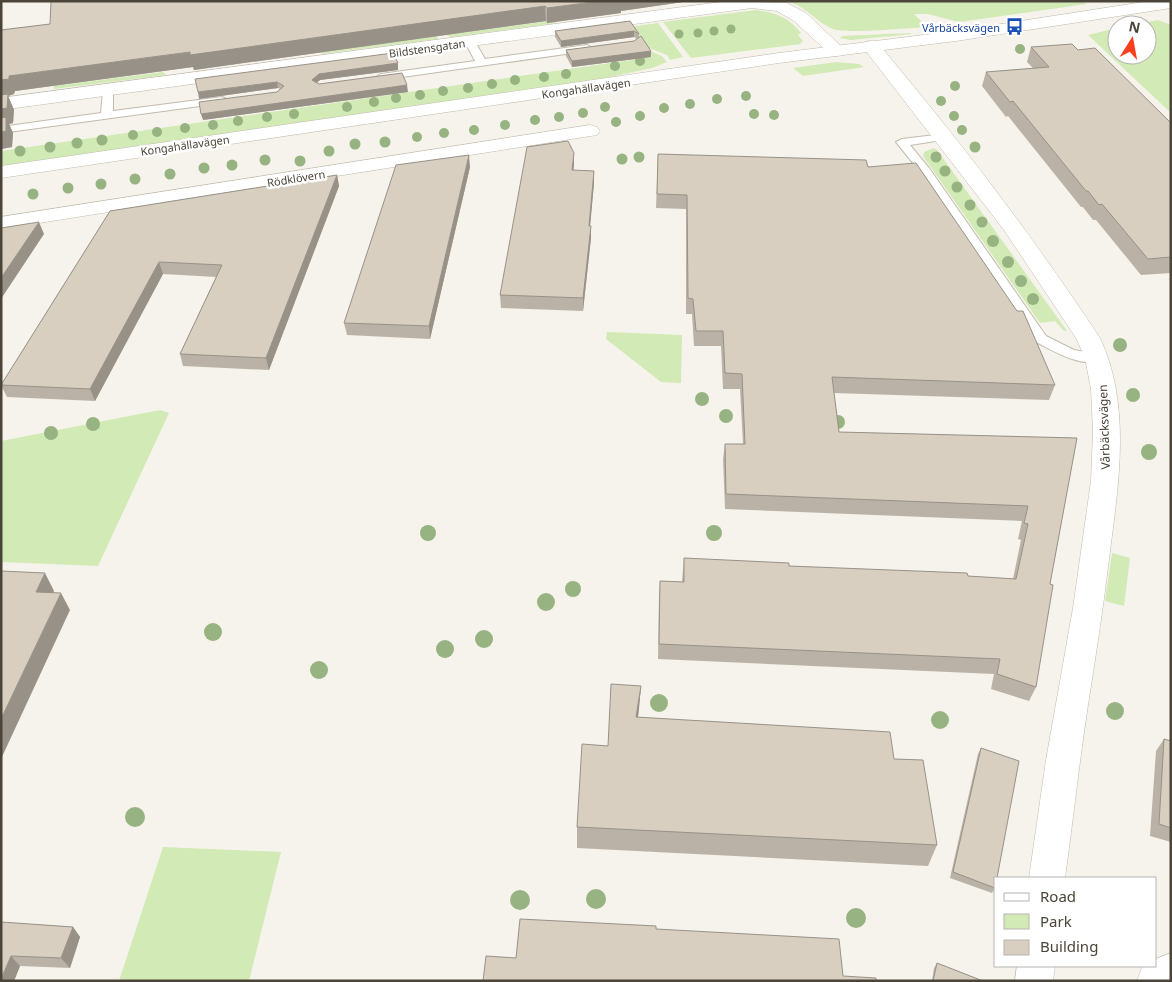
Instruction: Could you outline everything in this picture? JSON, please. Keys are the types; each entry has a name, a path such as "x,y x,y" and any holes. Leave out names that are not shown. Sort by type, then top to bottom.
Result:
{"street":[{"name":"Kongahällavägen","path":"1,172 871,46 956,36 1171,3"},
{"name":"Bildstensgatan","path":"1,104 752,4 781,6 800,17 837,51"},
{"name":"Vårbäcksvägen","path":"871,46 881,56 1012,227 1088,338 1097,358 1104,389 1106,432 1105,481 1048,877"},
{"name":"Rödklövern","path":"1,223 590,132"},
{"path":"1034,981 1036,967"},
{"path":"1156,981 1171,972"}],"lane":[{"path":"470,42 482,63"},
{"path":"368,79 596,47"},
{"path":"107,116 108,90"},
{"path":"1,130 231,99"},
{"path":"944,137 902,142 925,171 1040,339 1070,354 1097,358"}],"green space":[{"path":"786,1 1081,1 1087,4 959,22 928,14 914,14 927,27 851,31 833,29 799,6"},
{"path":"756,10 775,14 786,20 801,33 798,35 803,41 800,44 691,58 663,22"},
{"path":"557,20 556,23 451,37 446,35"},
{"path":"1157,20 1171,25 1171,113 1120,65 1157,65"},
{"path":"658,23 683,57 670,60 667,55 644,46 630,27"},
{"path":"1107,30 1107,53 1088,35"},
{"path":"912,34 851,40 840,38 842,36"},
{"path":"438,36 437,39 323,54 320,51"},
{"path":"650,51 662,56 667,62 652,68 601,79 1,166 1,151 652,57"},
{"path":"836,62 859,64 864,67 803,76 793,68"},
{"path":"163,72 166,75 54,89 54,86"},
{"path":"934,148 1067,331 1064,331 1055,321 1040,323 923,156 924,152"},
{"path":"607,332 682,335 681,383 661,382 606,339"},
{"path":"160,410 169,413 98,566 1,562 1,441"},
{"path":"1112,553 1130,558 1124,606 1105,601"},
{"path":"163,847 281,852 249,981 119,981"}],"building":[{"path":"601,1 547,8 545,6 190,55 190,52 9,76 9,79 1,80 1,30 50,24 51,2"},
{"path":"630,21 639,34 634,31 561,41 555,31"},
{"path":"641,36 651,51 572,61 566,50 634,41"},
{"path":"1072,44 1078,50 1095,48 1107,60 1107,65 1112,65 1171,123 1171,257 1148,259 1102,204 1099,205 1086,191 1013,101 1010,102 986,72 1049,67 1031,47"},
{"path":"393,53 398,63 319,74 312,80 319,84 402,73 407,85 201,114 199,102 277,92 284,86 277,82 198,92 195,79"},
{"path":"8,94 7,108 1,109 1,95"},
{"path":"6,117 6,131 1,132 1,118"},
{"path":"568,141 574,153 572,170 594,171 589,226 591,226 583,298 500,295 527,147"},
{"path":"658,154 866,160 868,167 916,163 1017,311 1023,311 1055,385 832,377 839,432 1077,438 1050,584 1053,585 1036,687 997,674 1000,659 659,644 660,581 684,582 684,558 789,563 789,566 967,573 968,576 1016,579 1028,524 1024,523 1028,506 726,494 725,444 745,444 742,374 725,373 723,331 696,331 693,299 688,298 687,195 657,194"},
{"path":"469,155 429,326 344,323 396,165"},
{"path":"337,175 266,358 180,354 222,265 159,262 90,389 1,385 110,211"},
{"path":"39,222 1,278 1,228"},
{"path":"1,571 45,573 36,592 61,593 1,719"},
{"path":"611,684 641,686 636,717 890,732 894,759 923,760 937,845 577,827 582,744 608,746"},
{"path":"1164,739 1171,741 1171,828 1159,824"},
{"path":"981,748 1019,761 997,877 994,877 994,888 953,872"},
{"path":"520,919 656,926 656,929 839,939 843,976 876,978 876,981 483,981 486,956 516,958"},
{"path":"1,922 73,927 61,958 11,956 1,979"},
{"path":"937,963 983,981 933,981"}],"place":[{"name":"Vårbäcksvägen","path":"1014,27"}]}
